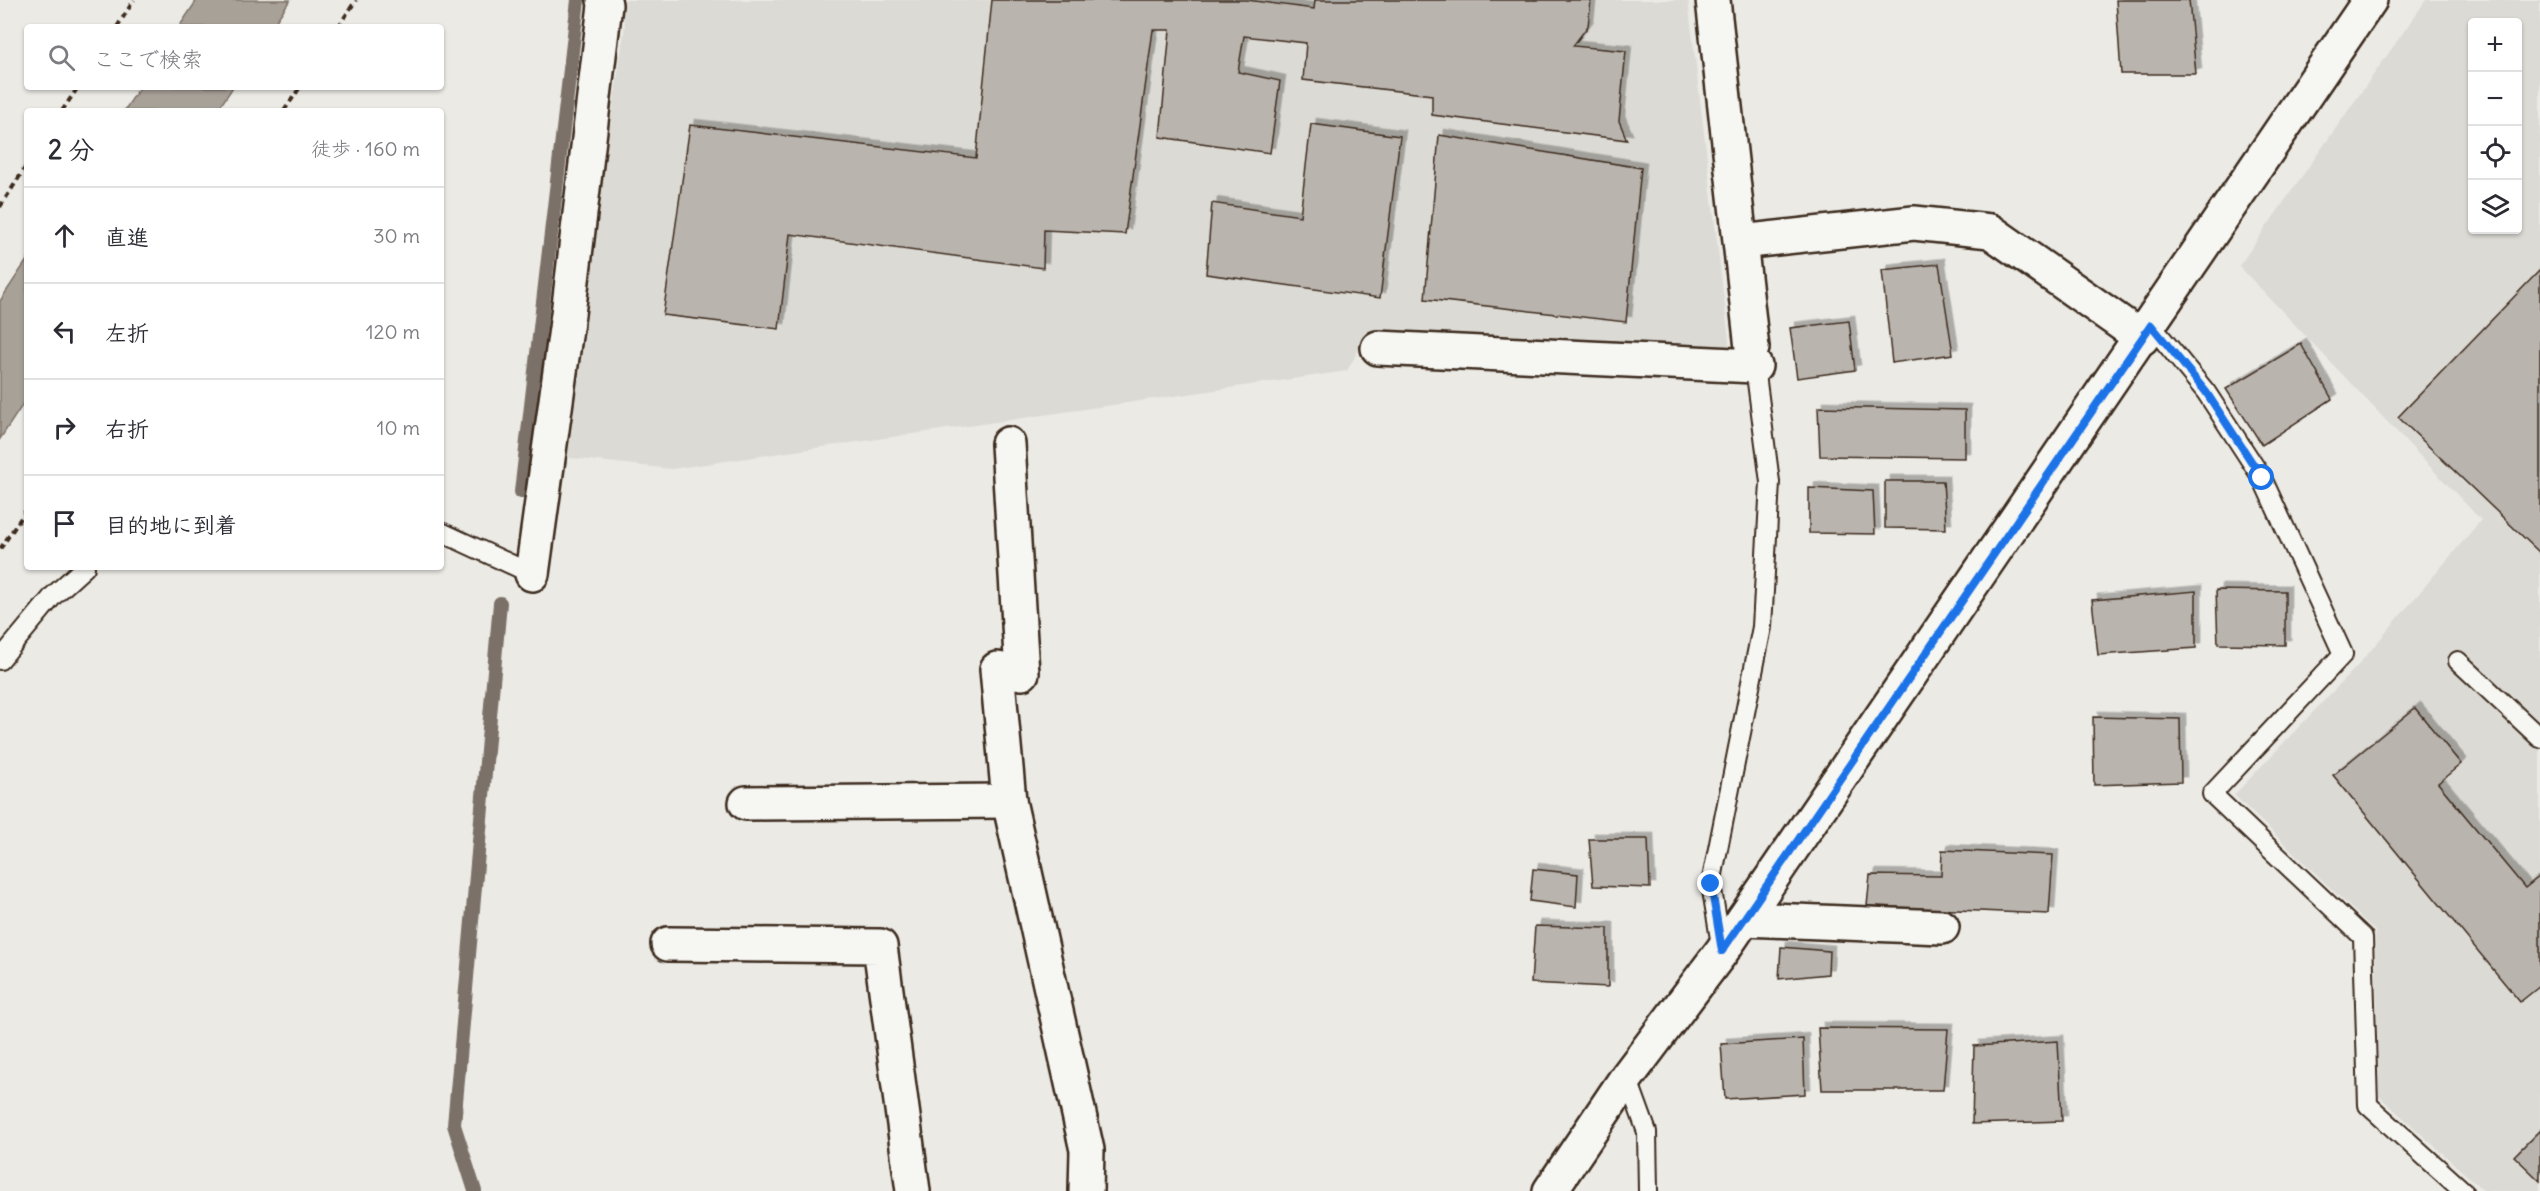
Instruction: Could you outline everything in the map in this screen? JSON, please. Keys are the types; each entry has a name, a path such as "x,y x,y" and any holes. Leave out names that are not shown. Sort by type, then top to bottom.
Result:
{"street":[{"path":"532,574 568,314 605,5 603,0"},
{"path":"1378,348 1754,357 1713,0"},
{"path":"1550,1191 1627,1077 1722,951 2146,332 2370,0"},
{"path":"1741,242 1914,223 1990,231 2146,332"},
{"path":"1008,444 1022,673 997,669 1009,801 1087,1150 1086,1191"},
{"path":"746,803 1009,801"},
{"path":"1744,919 1942,927"},
{"path":"668,944 880,946 913,1191"}],"lane":[{"path":"2146,332 2206,392 2262,478 2343,654 2212,794 2363,937 2368,1105 2463,1191"},
{"path":"1722,951 1711,884 1762,627 1770,482 1754,357"},
{"path":"444,533 532,574"},
{"path":"0,660 53,596 82,570"},
{"path":"2458,661 2540,738"},
{"path":"1627,1077 1647,1132 1648,1191"}],"path":[{"path":"119,24 134,0"},
{"path":"340,24 356,0"},
{"path":"64,108 76,90"},
{"path":"286,108 298,90"},
{"path":"0,207 24,170"},
{"path":"0,549 24,513"}],"shaded area":[{"path":"197,0 290,0 274,24 181,24"},
{"path":"620,0 1688,0 1732,366 1460,347 1359,349 1347,371 671,469 562,457 625,25"},
{"path":"2426,0 2540,0 2540,1191 2484,1191 2379,1096 2375,931 2234,795 2360,663 2481,520 2239,266"},
{"path":"138,90 231,90 219,108 126,108"},
{"path":"24,265 24,403 0,439 0,301"}],"building":[{"path":"992,0 1247,0 1314,9 1315,0 1591,0 1588,26 1573,46 1626,51 1619,121 1627,140 1432,115 1432,95 1303,80 1306,43 1244,36 1238,72 1280,81 1270,153 1160,137 1170,30 1153,30 1125,234 1044,230 1043,268 790,234 779,329 663,315 690,125 976,158"},
{"path":"2116,0 2189,0 2196,74 2121,74"},
{"path":"1311,124 1400,136 1380,298 1206,274 1212,203 1300,216"},
{"path":"1439,135 1641,168 1626,322 1425,299"},
{"path":"1939,264 1953,354 1892,363 1882,270"},
{"path":"2540,270 2540,553 2398,417"},
{"path":"1849,321 1855,370 1797,378 1790,328"},
{"path":"2301,344 2332,399 2262,445 2226,389"},
{"path":"1818,407 1965,410 1965,458 1820,456"},
{"path":"1885,481 1943,481 1946,529 1885,528"},
{"path":"1809,488 1873,491 1875,534 1809,533"},
{"path":"2216,590 2285,591 2285,645 2218,644"},
{"path":"2196,591 2196,648 2098,655 2092,600"},
{"path":"2415,708 2461,764 2438,783 2525,888 2540,876 2540,986 2520,1002 2333,775"},
{"path":"2093,717 2180,719 2181,782 2094,785"},
{"path":"1589,839 1648,839 1650,888 1593,886"},
{"path":"1942,850 2053,855 2049,914 1867,906 1870,875 1941,876"},
{"path":"1533,869 1578,874 1576,907 1530,901"},
{"path":"1535,926 1608,928 1608,987 1531,983"},
{"path":"1781,947 1829,951 1828,974 1779,979"},
{"path":"1818,1028 1948,1029 1943,1090 1822,1090"},
{"path":"1803,1039 1805,1094 1725,1099 1721,1044"},
{"path":"2058,1041 2062,1121 1972,1124 1974,1046"},
{"path":"2540,1130 2540,1181 2514,1156"}],"waterway":[{"path":"521,492 578,0"},
{"path":"475,1191 454,1125 500,603"}],"route":[{"path":"1711,884 1722,951 2151,325 2206,392 2262,478"}]}
